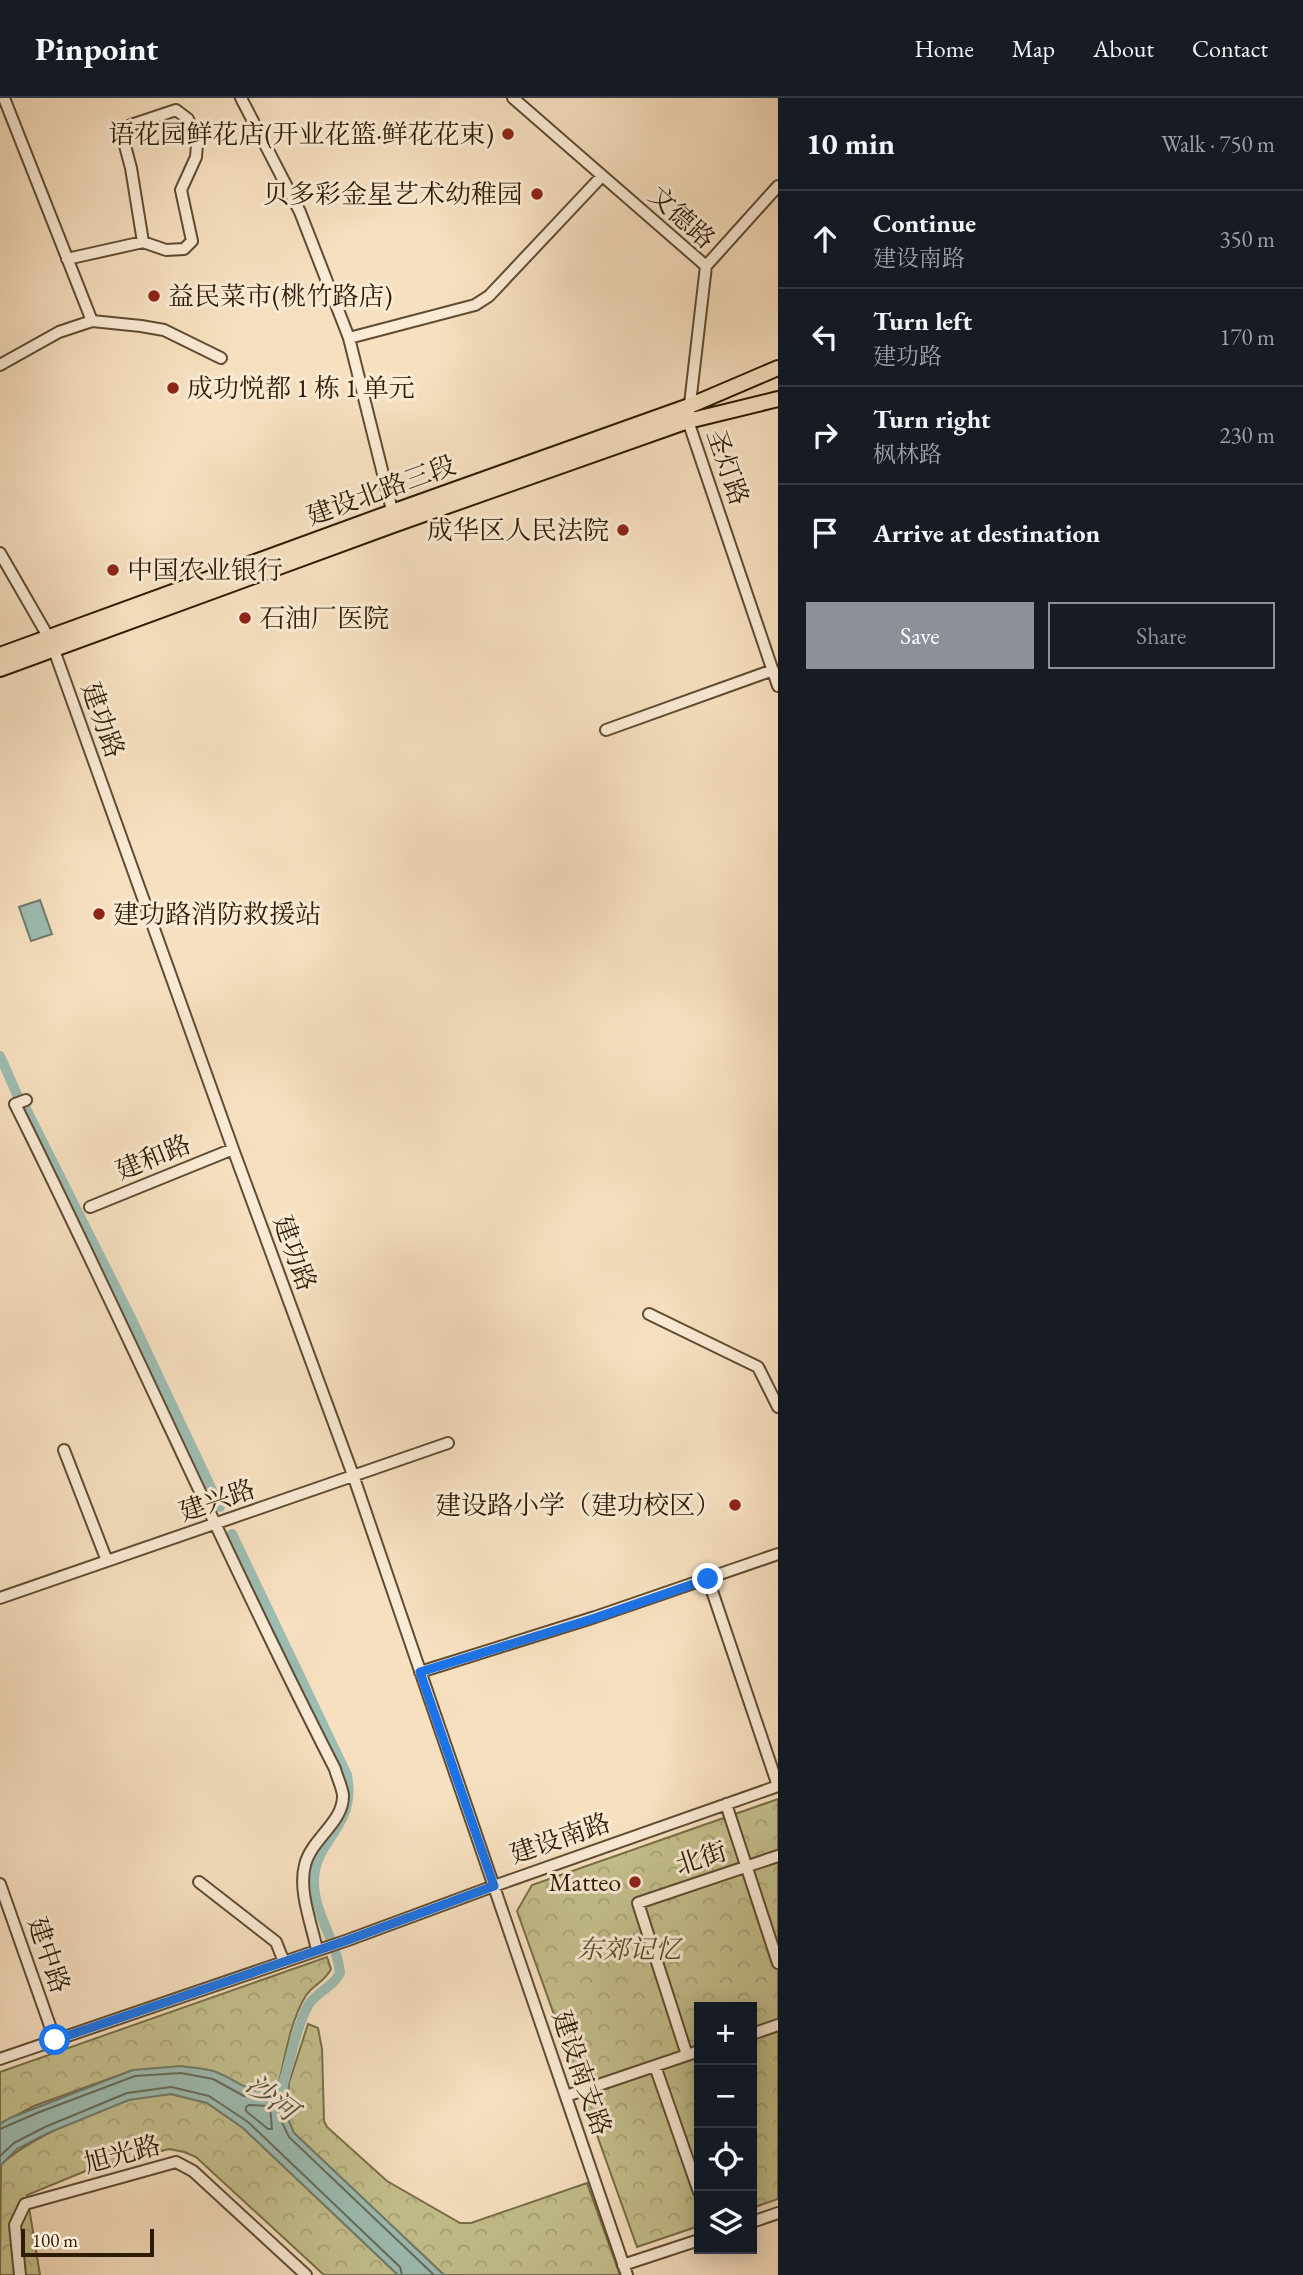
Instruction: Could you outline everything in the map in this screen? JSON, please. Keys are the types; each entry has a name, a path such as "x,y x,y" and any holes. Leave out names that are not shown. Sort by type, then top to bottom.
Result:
{"main road":[{"name":"建设北路三段","path":"0,669 51,644 394,518 689,414 778,368"},
{"path":"689,414 778,377"},
{"path":"689,414 778,390"},
{"name":"建设北路三段","path":"689,414 778,399"},
{"name":"建设北路三段","path":"0,655 51,644"}],"street":[{"path":"4,98 92,321"},
{"path":"241,98 300,212 349,338 394,518"},
{"name":"文德路","path":"513,98 706,265 689,414"},
{"path":"67,259 143,242 166,250 184,249 192,241 181,190 195,157 197,144 188,118 176,110 131,125 124,142 143,242"},
{"path":"0,123 10,117"},
{"path":"349,338 475,305 489,296 602,176"},
{"path":"706,265 778,186"},
{"path":"0,365 59,332 92,321 164,330 221,358"},
{"name":"圣灯路","path":"689,414 778,686"},
{"name":"建功路","path":"0,554 51,644 353,1475 494,1886"},
{"path":"606,730 772,670"},
{"path":"26,1100 15,1104 147,1376 215,1525 335,1769 343,1794 340,1813 310,1848 304,1868 304,1891 319,1950"},
{"name":"建和路","path":"90,1207 233,1149"},
{"path":"649,1314 758,1367 778,1407"},
{"name":"建兴路","path":"0,1598 448,1443"},
{"path":"64,1450 107,1562"},
{"path":"420,1672 595,1618 778,1554"},
{"path":"708,1579 778,1786"},
{"name":"建设南路","path":"0,2059 348,1940 778,1786"},
{"path":"726,1804 778,1963"},
{"name":"北街","path":"687,2055 638,1903 778,1856"},
{"path":"199,1882 276,1942 284,1962"},
{"name":"建中路","path":"0,1884 55,2040"},
{"name":"建设南支路","path":"494,1886 625,2270"},
{"path":"757,2032 778,2025"},
{"path":"566,2096 694,2053"},
{"path":"655,2066 699,2191"},
{"name":"旭光路","path":"20,2275 15,2225 25,2204 176,2162 193,2171 306,2275"},
{"path":"757,2220 778,2213"},
{"path":"625,2270 694,2242"}],"green space":[{"name":"东郊记忆","path":"778,1799 778,2199 757,2206 757,2002 694,2002 694,2228 637,2247 517,1911 532,1885"},
{"path":"327,1957 331,1969 308,1993 300,2007 289,2038 279,2082 265,2090 245,2089 215,2072 133,2070 34,2106 0,2124 0,2072"},
{"path":"308,2024 318,2028 322,2049 324,2121 327,2127 387,2181 460,2223 471,2223 587,2183 620,2275 444,2275 294,2133 287,2117 287,2089"},
{"path":"171,2094 207,2103 243,2128 398,2275 324,2275 196,2157 169,2149 88,2170 27,2195 40,2275 0,2275 1,2164 44,2135 96,2111 133,2099"}],"water":[{"path":"40,900 52,934 31,941 19,907"},
{"name":"沙河","path":"181,2066 216,2072 253,2089 279,2082 281,2076 289,2081 287,2117 294,2133 444,2275 398,2275 243,2128 207,2103 171,2094 129,2100 48,2133 17,2149 0,2166 0,2124 10,2118 133,2070"}],"waterway":[{"path":"0,1056 19,1099"},
{"path":"24,1105 130,1316 220,1507"},
{"name":"沙河","path":"232,1534 347,1775 346,1808 321,1854 314,1880 317,1904 335,1950 340,1973 334,1982 309,2004 297,2033 282,2088"}],"place":[{"name":"语花园鲜花店(开业花篮·鲜花花束)","path":"508,134"},
{"name":"贝多彩金星艺术幼稚园","path":"537,194"},
{"name":"益民菜市(桃竹路店)","path":"154,296"},
{"name":"成功悦都 1 栋 1 单元","path":"173,388"},
{"name":"成华区人民法院","path":"623,530"},
{"name":"中国农业银行","path":"113,570"},
{"name":"石油厂医院","path":"245,618"},
{"name":"建功路消防救援站","path":"99,914"},
{"name":"建设路小学（建功校区）","path":"735,1505"},
{"name":"Matteo","path":"635,1882"}],"route":[{"path":"55,2040 348,1940 494,1886 420,1672 595,1618 708,1579"}]}
